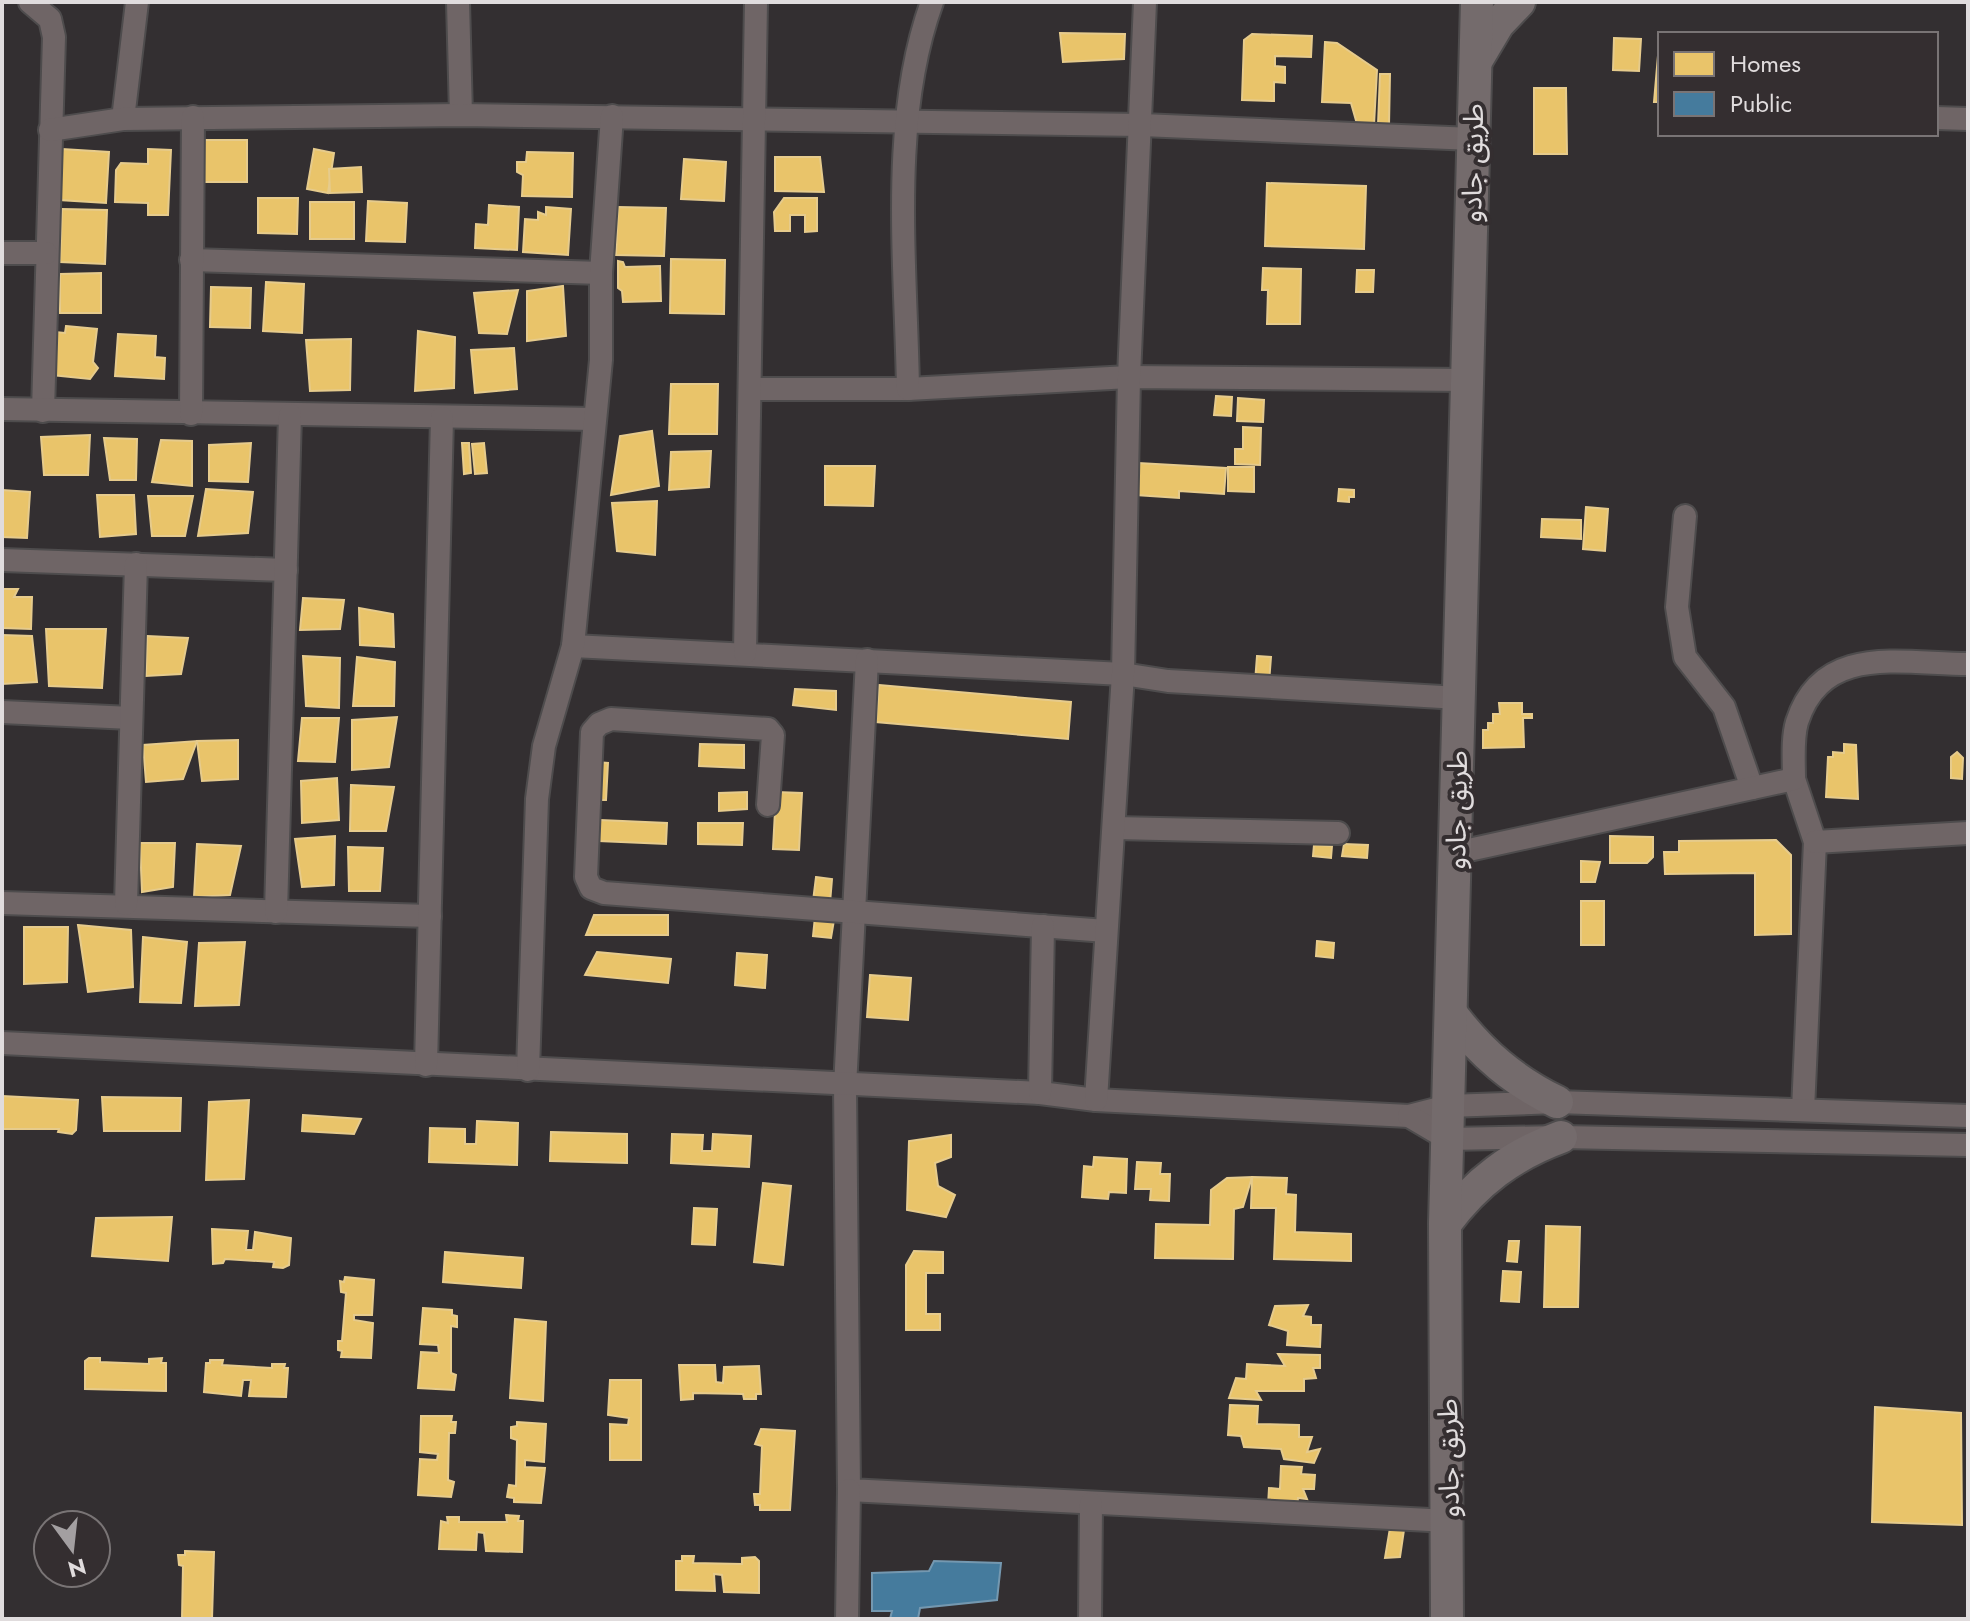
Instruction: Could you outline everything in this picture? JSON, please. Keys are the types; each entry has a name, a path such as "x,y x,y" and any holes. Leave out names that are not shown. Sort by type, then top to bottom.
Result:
{"highway":[{"name":"طريق جادو","path":"1447,1619 1449,1521 1445,1224 1453,1016 1477,2"},
{"path":"1475,64 1498,24 1519,2"},
{"path":"1453,1016 1469,1037 1509,1075 1557,1102"},
{"path":"1445,1224 1495,1170 1561,1137"}],"street":[{"path":"30,2 50,19 54,37 43,411"},
{"path":"123,119 137,2"},
{"path":"458,2 461,115"},
{"path":"745,653 752,389 756,2"},
{"path":"908,389 905,120 919,37 932,2"},
{"path":"1096,1100 1123,674 1129,377 1145,2"},
{"path":"50,130 123,119 461,115 1142,125 1473,139"},
{"path":"528,1070 537,799 544,746 573,646 604,324 601,273 612,116"},
{"path":"191,414 193,117"},
{"path":"1938,118 1968,119"},
{"path":"2,253 46,253"},
{"path":"191,260 601,273"},
{"path":"752,389 908,389 1129,377 1467,380"},
{"path":"2,409 594,419"},
{"path":"276,912 290,415"},
{"path":"426,1065 442,418"},
{"path":"1685,516 1677,607 1685,657 1724,707 1752,788"},
{"path":"2,560 286,570"},
{"path":"126,904 136,564"},
{"path":"573,646 1123,674 1168,681 1459,698"},
{"path":"847,1619 849,1490 845,1087 867,660"},
{"path":"1803,1110 1815,842 1794,779 1796,725 1809,694 1827,675 1848,664 1968,664"},
{"path":"2,712 131,718"},
{"path":"768,805 773,735 768,729 611,719 592,732 586,877 591,888 604,893 1106,931"},
{"path":"1455,853 1794,779"},
{"path":"1115,828 1338,833"},
{"path":"1815,842 1968,833"},
{"path":"2,903 126,904 430,916"},
{"path":"1040,1093 1043,926"},
{"path":"2,1043 845,1087 1040,1093 1096,1100 1409,1116 1448,1106 1557,1102 1968,1116"},
{"path":"1409,1116 1448,1139 1561,1137 1968,1145"},
{"path":"849,1490 1449,1521"},
{"path":"1090,1619 1091,1504"}],"building: Homes":[{"path":"1060,33 1125,34 1124,59 1063,62"},
{"path":"1252,34 1312,36 1311,57 1275,56 1275,66 1285,67 1285,83 1274,82 1274,101 1242,100 1244,40"},
{"path":"1614,38 1641,39 1639,71 1613,70"},
{"path":"1325,42 1337,43 1377,70 1374,125 1357,124 1351,103 1322,102"},
{"path":"1658,56 1658,102 1654,102"},
{"path":"1380,74 1390,74 1389,125 1378,125"},
{"path":"1534,88 1566,88 1567,154 1534,154"},
{"path":"202,140 247,140 247,182 202,182"},
{"path":"62,149 109,152 106,203 59,200"},
{"path":"148,149 171,150 168,215 148,215 148,203 115,202 116,170 121,163 148,164"},
{"path":"314,149 334,153 328,193 307,189"},
{"path":"527,152 573,153 572,197 522,196 523,175 517,172 517,162 526,162"},
{"path":"775,157 820,157 824,192 775,191"},
{"path":"684,159 726,162 724,201 681,199"},
{"path":"361,167 362,192 330,193 329,169"},
{"path":"1267,183 1366,186 1364,249 1265,246"},
{"path":"258,198 298,198 297,234 258,233"},
{"path":"784,198 817,198 817,231 805,232 805,215 790,215 790,231 775,231 774,212"},
{"path":"368,201 407,203 405,242 366,241"},
{"path":"310,202 354,202 354,239 310,239"},
{"path":"489,205 519,207 517,250 475,248 476,224 488,225"},
{"path":"546,207 571,209 568,255 523,252 525,219 538,220 538,212 546,215"},
{"path":"618,207 666,208 664,256 616,255"},
{"path":"62,209 107,210 105,264 60,262"},
{"path":"671,259 725,260 724,314 670,313"},
{"path":"618,261 623,262 625,267 660,266 661,301 623,302 622,291 618,288"},
{"path":"1263,268 1301,269 1300,324 1267,324 1268,290 1262,290"},
{"path":"1357,270 1374,270 1373,292 1356,292"},
{"path":"101,273 101,313 60,313 60,274"},
{"path":"266,282 304,284 302,333 263,331"},
{"path":"563,286 566,336 527,341 527,291"},
{"path":"211,287 251,288 250,328 210,327"},
{"path":"518,290 507,334 479,333 474,293"},
{"path":"66,326 97,329 93,362 98,368 90,379 52,375 56,332 65,333"},
{"path":"418,331 455,337 454,388 415,391"},
{"path":"118,334 156,336 155,357 165,358 164,379 115,376"},
{"path":"351,339 350,390 310,391 306,340"},
{"path":"514,348 517,389 475,393 471,350"},
{"path":"671,384 718,384 717,434 669,434"},
{"path":"1216,396 1232,397 1231,416 1214,415"},
{"path":"1238,398 1264,400 1263,422 1237,421"},
{"path":"1243,427 1261,428 1260,465 1235,464 1235,449 1243,449"},
{"path":"652,431 659,486 611,495 620,436"},
{"path":"90,435 88,475 44,475 41,437"},
{"path":"104,438 137,439 136,480 110,480"},
{"path":"161,440 192,441 192,486 152,482"},
{"path":"251,443 248,482 209,481 209,445"},
{"path":"462,443 469,443 471,473 464,474"},
{"path":"484,443 487,473 475,474 472,444"},
{"path":"711,451 709,487 669,490 671,452"},
{"path":"1138,463 1226,468 1224,494 1179,491 1179,498 1136,495"},
{"path":"825,466 875,466 873,506 825,505"},
{"path":"1228,467 1254,467 1254,492 1228,491"},
{"path":"206,489 253,492 248,533 198,536"},
{"path":"1339,489 1354,490 1354,497 1349,497 1349,502 1338,501"},
{"path":"2,490 30,492 27,538 2,537"},
{"path":"97,495 134,495 136,534 100,537"},
{"path":"148,496 193,496 185,536 152,536"},
{"path":"657,501 655,555 617,551 612,503"},
{"path":"1586,507 1608,509 1605,551 1583,549"},
{"path":"1542,519 1581,520 1581,539 1541,537"},
{"path":"2,589 18,589 14,597 32,597 31,629 2,628"},
{"path":"303,598 344,600 340,629 300,630"},
{"path":"359,608 393,614 394,647 360,645"},
{"path":"46,629 106,629 102,688 49,686"},
{"path":"2,635 32,636 37,682 2,684"},
{"path":"147,636 188,638 181,674 146,676"},
{"path":"303,656 340,658 339,708 306,706"},
{"path":"1257,656 1271,657 1269,683 1255,682"},
{"path":"357,657 395,662 394,706 353,706"},
{"path":"879,685 1071,702 1068,739 876,722"},
{"path":"795,689 836,691 836,710 793,705"},
{"path":"1499,703 1522,703 1522,714 1532,714 1532,718 1523,718 1524,747 1483,748 1483,730 1488,730 1488,723 1493,723 1493,714 1500,714"},
{"path":"397,717 389,767 352,770 352,720"},
{"path":"302,718 339,718 335,762 298,761"},
{"path":"238,740 238,779 202,781 197,741"},
{"path":"197,741 183,779 146,782 143,745"},
{"path":"700,744 744,745 744,768 699,766"},
{"path":"1844,744 1856,745 1858,799 1826,797 1828,757 1833,757 1833,752 1844,753"},
{"path":"1957,752 1963,758 1962,779 1951,778 1951,757"},
{"path":"596,762 608,763 606,800 594,800"},
{"path":"337,778 339,820 302,823 301,781"},
{"path":"351,785 394,787 386,831 350,831"},
{"path":"747,792 747,809 719,811 719,793"},
{"path":"776,792 802,793 799,850 773,849"},
{"path":"600,820 667,823 666,844 599,841"},
{"path":"698,823 743,823 742,845 698,844"},
{"path":"335,836 334,885 302,887 295,839"},
{"path":"1610,836 1653,837 1653,857 1647,863 1610,863"},
{"path":"1776,840 1791,855 1791,934 1755,935 1755,873 1665,874 1664,852 1679,852 1679,841"},
{"path":"140,843 175,843 173,887 142,892"},
{"path":"197,844 241,846 230,895 194,897"},
{"path":"1344,844 1368,845 1367,858 1342,856"},
{"path":"1314,845 1332,846 1331,858 1313,856"},
{"path":"348,847 383,848 380,891 349,891"},
{"path":"1581,861 1600,862 1595,882 1581,882"},
{"path":"816,877 832,879 830,903 813,901"},
{"path":"1581,901 1604,901 1604,945 1581,945"},
{"path":"594,915 668,915 668,935 586,935"},
{"path":"815,917 834,920 831,938 813,936"},
{"path":"78,925 131,930 133,987 88,992"},
{"path":"24,927 68,927 67,982 24,984"},
{"path":"143,937 187,942 181,1003 140,1002"},
{"path":"1317,941 1334,943 1333,958 1316,956"},
{"path":"245,942 239,1005 195,1006 199,943"},
{"path":"597,952 671,959 668,983 585,975"},
{"path":"737,953 767,955 765,988 735,985"},
{"path":"870,975 911,978 908,1020 867,1017"},
{"path":"2,1096 78,1100 76,1130 72,1134 58,1132 59,1129 2,1129"},
{"path":"102,1097 181,1098 180,1131 104,1131"},
{"path":"249,1100 244,1179 206,1180 209,1102"},
{"path":"303,1115 361,1119 354,1134 302,1131"},
{"path":"477,1121 518,1123 517,1165 429,1162 430,1128 465,1129 465,1144 476,1144"},
{"path":"551,1132 627,1134 627,1163 550,1161"},
{"path":"672,1134 703,1135 702,1151 712,1151 713,1134 751,1136 749,1167 671,1163"},
{"path":"951,1135 951,1157 935,1163 938,1186 955,1195 946,1217 907,1210 909,1141"},
{"path":"1094,1157 1127,1159 1126,1193 1109,1192 1108,1199 1082,1197 1084,1166 1093,1167"},
{"path":"1137,1162 1161,1163 1160,1174 1170,1174 1169,1201 1150,1200 1151,1189 1135,1189"},
{"path":"1252,1177 1287,1178 1286,1194 1296,1195 1295,1232 1351,1234 1351,1261 1274,1259 1276,1208 1251,1208"},
{"path":"1252,1177 1243,1207 1234,1209 1233,1259 1155,1258 1156,1224 1210,1225 1211,1190 1227,1178"},
{"path":"763,1183 791,1186 783,1265 754,1262"},
{"path":"694,1208 717,1209 715,1245 692,1244"},
{"path":"172,1217 168,1261 92,1256 96,1218"},
{"path":"1546,1226 1580,1227 1578,1307 1544,1307"},
{"path":"212,1229 248,1231 246,1250 253,1250 255,1232 291,1238 289,1265 283,1268 273,1267 274,1262 225,1259 223,1263 213,1264"},
{"path":"1509,1241 1519,1241 1517,1262 1507,1261"},
{"path":"914,1251 943,1252 943,1273 926,1273 926,1314 940,1314 940,1330 906,1330 906,1265"},
{"path":"445,1252 523,1258 521,1288 443,1282"},
{"path":"1503,1271 1521,1272 1519,1302 1501,1301"},
{"path":"345,1277 374,1280 372,1315 354,1315 354,1320 373,1323 371,1358 341,1357 342,1351 338,1350 338,1341 342,1341 346,1293 341,1292 340,1281 344,1282"},
{"path":"1308,1305 1303,1316 1311,1317 1311,1325 1321,1325 1320,1347 1287,1345 1288,1331 1269,1325 1275,1306"},
{"path":"423,1308 452,1310 452,1315 457,1316 457,1327 451,1326 451,1373 456,1375 454,1390 418,1388 421,1352 439,1353 438,1345 420,1344"},
{"path":"515,1319 546,1322 543,1401 510,1398"},
{"path":"1278,1354 1320,1355 1320,1368 1313,1368 1316,1378 1304,1379 1304,1391 1256,1391 1261,1400 1229,1398 1236,1378 1246,1379 1247,1364 1285,1366"},
{"path":"100,1358 100,1362 149,1364 149,1359 162,1358 161,1363 166,1363 166,1391 85,1389 85,1361"},
{"path":"223,1360 222,1365 272,1368 272,1364 285,1364 284,1368 288,1368 286,1397 249,1396 251,1380 243,1380 241,1396 204,1392 206,1363"},
{"path":"679,1365 715,1365 716,1382 723,1383 724,1367 759,1366 761,1394 756,1394 756,1399 744,1399 743,1394 693,1393 693,1399 681,1400"},
{"path":"610,1380 641,1380 641,1460 610,1460 610,1424 628,1425 629,1418 608,1415"},
{"path":"1230,1405 1258,1406 1257,1424 1299,1425 1299,1437 1312,1437 1307,1452 1320,1449 1314,1463 1284,1459 1281,1449 1244,1447 1241,1436 1228,1435"},
{"path":"1875,1407 1961,1413 1962,1525 1872,1522"},
{"path":"421,1416 452,1416 451,1422 456,1422 455,1433 449,1433 448,1480 454,1482 451,1497 418,1495 420,1459 437,1460 438,1454 420,1452"},
{"path":"517,1422 546,1424 544,1462 525,1460 525,1467 545,1468 541,1503 514,1502 514,1498 507,1497 509,1485 516,1486 517,1440 511,1438 511,1427 517,1426"},
{"path":"761,1429 795,1431 790,1510 760,1510 760,1505 755,1505 754,1494 760,1494 762,1446 755,1444"},
{"path":"1281,1466 1302,1467 1301,1474 1315,1475 1314,1489 1303,1489 1307,1499 1298,1498 1297,1508 1268,1506 1269,1488 1280,1489"},
{"path":"506,1515 519,1516 518,1521 523,1521 522,1552 486,1551 484,1533 477,1532 476,1550 439,1549 441,1521 448,1523 447,1517 459,1517 459,1522 507,1522"},
{"path":"1391,1522 1405,1523 1400,1557 1385,1558"},
{"path":"185,1551 214,1552 212,1619 182,1619 183,1566 179,1565 178,1555 185,1555"},
{"path":"682,1556 694,1556 693,1563 742,1564 742,1558 755,1557 759,1561 759,1593 724,1592 722,1575 714,1574 715,1591 676,1590 676,1561 682,1561"}],"building: Public":[{"path":"934,1561 1001,1563 997,1600 920,1608 918,1619 890,1619 892,1611 872,1611 872,1573 929,1571"}]}
